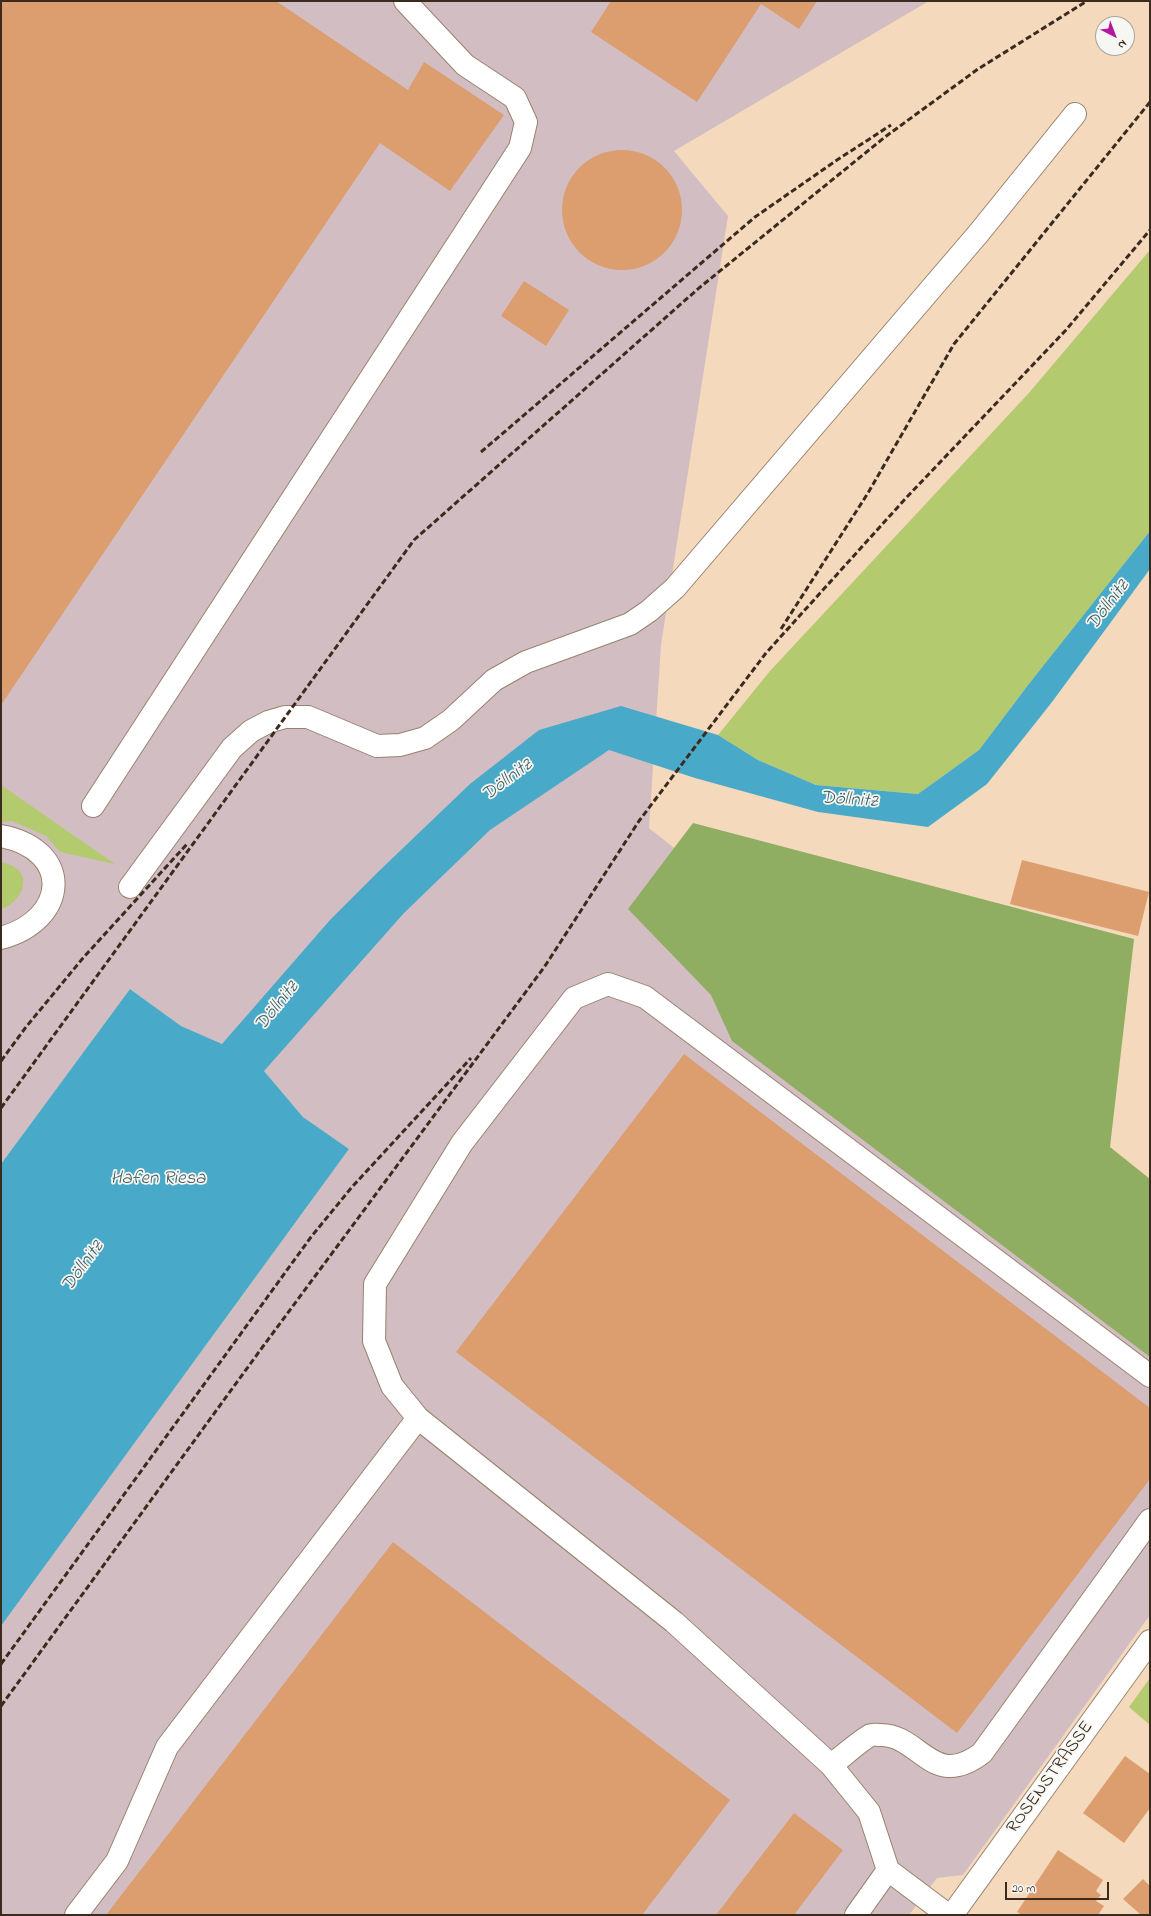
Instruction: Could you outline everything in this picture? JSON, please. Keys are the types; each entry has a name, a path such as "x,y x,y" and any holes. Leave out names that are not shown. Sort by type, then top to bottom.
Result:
{"street":[{"path":"93,806 520,148 526,122 515,98 465,65 405,1"},
{"path":"130,887 232,748 251,731 268,722 285,717 308,717 377,746 400,746 426,738 451,720 494,680 526,662 630,624 649,611 681,582 978,234 1074,114"},
{"path":"1,836 16,839 32,846 43,857 51,870 54,885 51,900 42,915 30,926 1,938"},
{"path":"948,1915 888,1870 869,1812 832,1765 674,1622 418,1418 392,1386 374,1341 375,1284 462,1143 574,998 608,984 645,997 1150,1376"},
{"path":"76,1915 117,1861 167,1747 418,1418"},
{"path":"832,1765 871,1735 891,1735 936,1764 957,1766 970,1762 982,1753 1150,1520"},
{"name":"ROSENSTRASSE","path":"952,1915 1150,1641"},
{"path":"856,1915 888,1870"}],"shaded area":[{"path":"1,1 929,1 674,151 728,216 661,645 649,828 1150,1226 1150,1615 963,1875 937,1878 909,1915 1,1915 1,1626 349,1149 303,1117 264,1071 222,1045 181,1026 130,989 1,1164"}],"green space":[{"path":"1150,250 1150,531 1028,685 979,750 918,794 816,785 758,760 718,735 770,671 1028,394"},
{"path":"1,785 115,864 60,852 46,836 12,821 1,822"},
{"path":"693,823 1134,939 1110,1147 1150,1179 1150,1357 732,1041 711,995 628,909"},
{"path":"1,862 12,865 19,871 23,877 23,884 22,890 13,902 1,909"},
{"path":"1150,1678 1150,1725 1129,1707"}],"water":[{"name":"Hafen Riesa","path":"1150,531 1150,569 1052,702 987,784 928,827 818,812 695,778 609,750 490,830 404,913 264,1071 303,1117 349,1149 1,1626 1,1164 130,989 181,1026 222,1044 330,920 470,784 539,730 621,706 718,735 758,760 816,785 918,794 979,750 1028,685"}],"building":[{"path":"1,1 276,1 408,90 424,62 504,115 450,191 380,143 1,705"},
{"path":"611,1 817,1 799,29 761,4 697,102 591,32"},
{"path":"622,150 634,151 645,155 655,160 664,168 672,177 677,187 681,198 681,222 677,233 672,243 664,252 655,260 645,265 634,269 622,270 610,269 599,265 589,260 580,252 572,243 567,233 563,222 562,210 563,198 567,187 572,177 580,168 589,160 599,155 610,151"},
{"path":"524,281 569,310 546,346 501,316"},
{"path":"1022,860 1149,892 1138,936 1010,904"},
{"path":"684,1054 1150,1408 1150,1479 957,1733 456,1352"},
{"path":"393,1542 730,1800 642,1915 106,1915"},
{"path":"1125,1756 1150,1774 1150,1808 1124,1843 1083,1813"},
{"path":"794,1813 843,1850 794,1915 716,1915"},
{"path":"1058,1850 1103,1880 1096,1891 1101,1895 1096,1901 1104,1906 1098,1915 1022,1915 1017,1912"},
{"path":"1143,1879 1150,1886 1150,1915 1141,1915 1123,1899"}],"railway":[{"path":"1,1108 414,540 699,288 885,137 978,69 1087,1"},
{"path":"781,629 868,493 954,344 1150,102"},
{"path":"481,452 755,217 837,160 891,125"},
{"path":"1,1706 264,1345 545,966 639,821 766,653 906,498 1066,330 1150,230"},
{"path":"1,1061 26,1027 83,958 187,844"},
{"path":"1,1664 311,1237 352,1187 471,1058"}],"water label":[{"name":"Döllnitz","path":"1109,606"},
{"name":"Döllnitz","path":"508,781"},
{"name":"Döllnitz","path":"849,801"},
{"name":"Döllnitz","path":"278,1007"},
{"name":"Döllnitz","path":"84,1267"}]}
